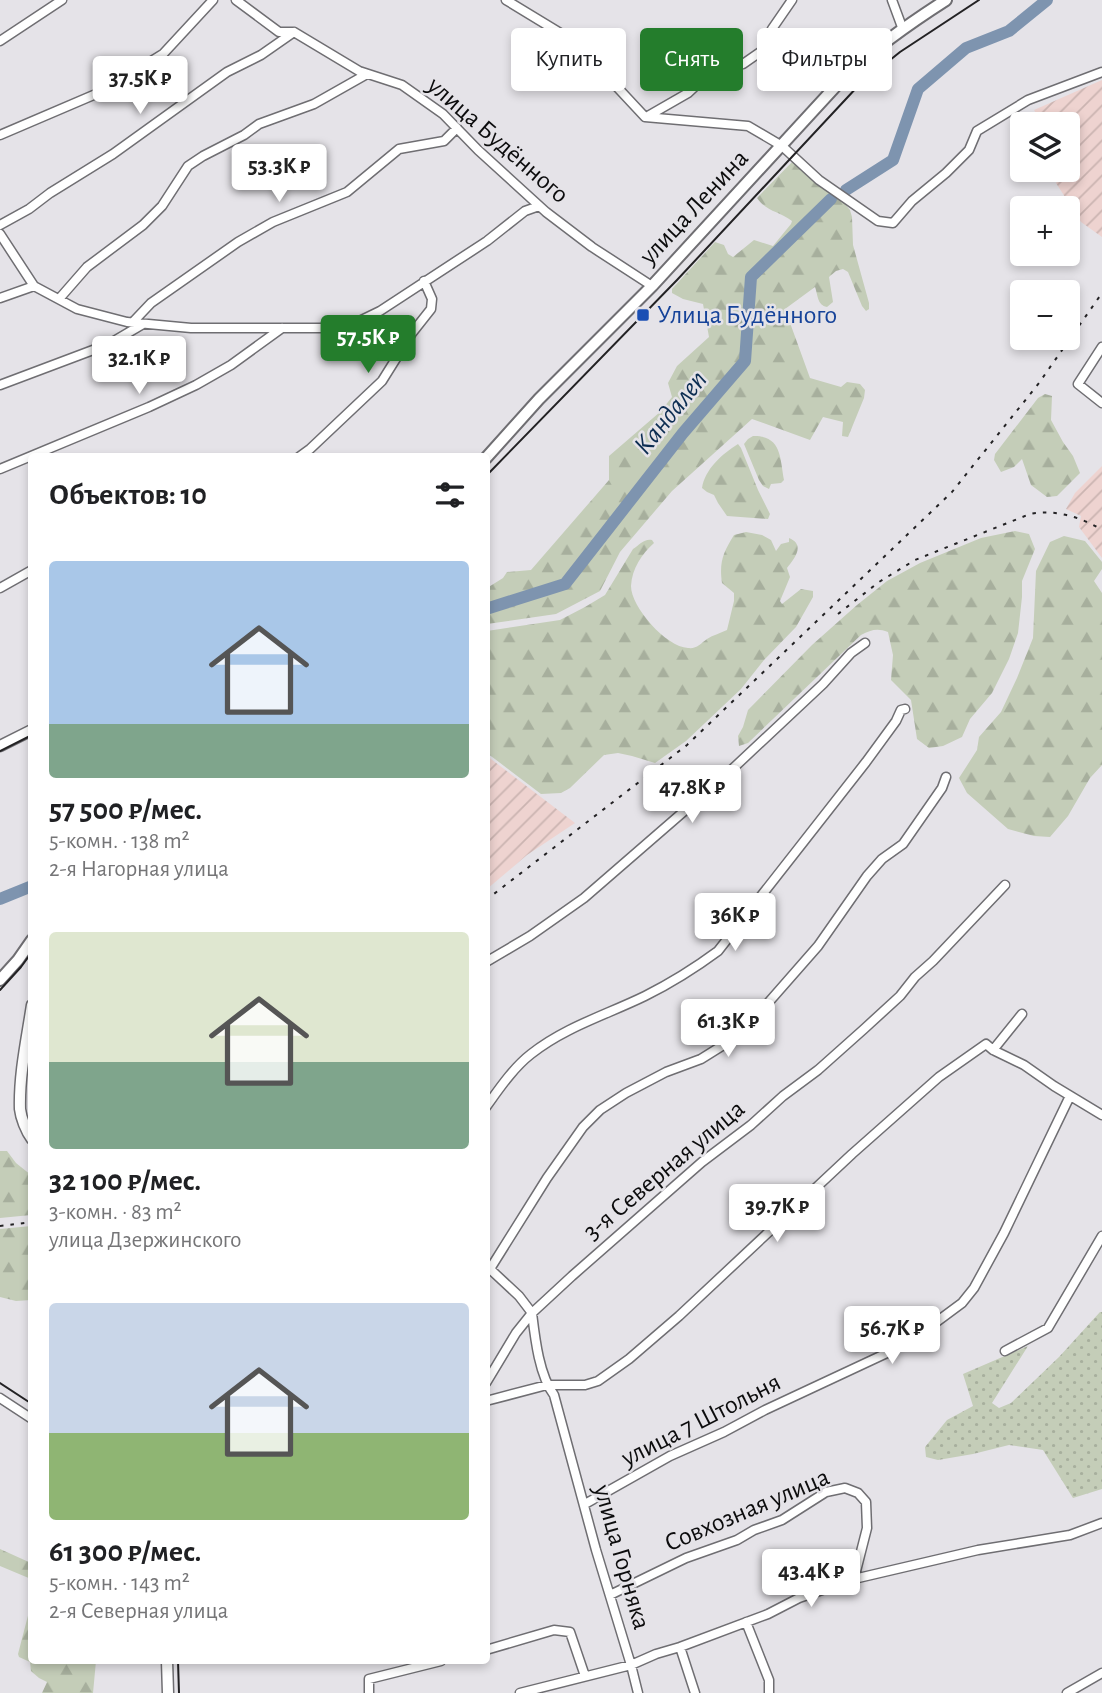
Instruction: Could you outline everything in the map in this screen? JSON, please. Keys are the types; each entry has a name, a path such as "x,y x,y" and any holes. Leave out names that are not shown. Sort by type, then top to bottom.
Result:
{"main road":[{"name":"улица Ленина","path":"490,453 538,399 652,286 846,75 902,27 946,0"},
{"path":"0,980 28,946"}],"street":[{"path":"0,41 62,0"},
{"path":"0,135 103,92 163,54 213,0"},
{"name":"улица Будённого","path":"236,0 279,32 294,32 359,71 402,85 443,114 539,206 592,247 652,286"},
{"path":"506,0 575,42 645,117 748,126 782,146 818,180 878,221 893,223 912,201 969,150 977,131 1028,100 1102,72"},
{"path":"645,117 688,93 705,76 743,64 766,48 772,29 792,0"},
{"path":"892,0 902,27"},
{"path":"0,225 113,154 227,72 261,55 294,32"},
{"path":"59,299 87,267 143,225 162,206 188,166 259,124 314,104 367,74"},
{"path":"132,323 151,303 238,242 273,222 347,192 399,149 444,141 457,128"},
{"path":"0,234 34,286 77,309 132,323 191,328 345,328 380,311 487,241 525,211 539,206"},
{"path":"304,453 382,382 430,309 432,299 424,281"},
{"path":"0,298 34,286"},
{"path":"0,385 109,344 143,324"},
{"path":"38,453 196,385 231,365 282,328"},
{"path":"1102,347 1078,384 1102,403"},
{"path":"0,469 28,457"},
{"path":"0,587 28,571"},
{"path":"490,959 530,936 584,898 717,783 824,684 851,653 865,643"},
{"path":"490,1102 530,1055 568,1030 644,996 692,970 718,951 866,762 901,710 905,709"},
{"path":"0,746 28,732"},
{"path":"533,1313 490,1269 583,1127 600,1110 626,1093 666,1072 701,1059 733,1038 760,1012 818,946 867,876 882,859 903,844 942,788 946,778"},
{"name":"3-я Северная улица","path":"490,1376 516,1333 533,1313 702,1162 751,1125 855,1037 900,996 1004,885"},
{"path":"993,1051 1022,1014"},
{"path":"28,1034 20,1111 28,1134"},
{"path":"490,1400 547,1385 585,1385 598,1381 629,1359 939,1077 986,1044 993,1051 1024,1065 1102,1115"},
{"name":"улица 7 Штольня","path":"584,1504 670,1456 887,1353 962,1303 974,1288 1004,1233 1070,1096"},
{"path":"1005,1350 1048,1328 1102,1236"},
{"name":"улица Горняка","path":"533,1313 547,1385 554,1395 638,1693"},
{"path":"0,1398 28,1416"},
{"name":"Совхозная улица","path":"610,1595 686,1558 782,1520 826,1492 845,1488 858,1493 866,1502 867,1528 855,1579"},
{"path":"520,1693 631,1665 768,1614 799,1598 855,1579 978,1550 1070,1535 1102,1523"},
{"path":"746,1622 769,1680 769,1693"},
{"path":"490,1649 554,1630 569,1632 585,1676"},
{"path":"680,1647 695,1693"},
{"path":"167,1664 168,1693"},
{"path":"369,1693 369,1679 430,1664"},
{"path":"1067,1693 1102,1673"}],"shaded area":[{"path":"1102,80 1102,237 1080,220 1080,196 1064,196 1056,183 1080,182 1080,112 1034,110"},
{"path":"1102,466 1102,558 1079,527 1081,516 1066,509 1075,493"},
{"path":"490,758 575,823 527,855 490,886"}],"green space":[{"path":"793,161 850,210 853,245 869,309 866,311 862,306 848,272 843,269 829,277 833,302 827,307 820,302 815,287 785,309 810,378 841,387 847,382 860,384 865,390 848,437 842,436 843,422 823,417 810,440 752,419 672,491 620,552 600,591 556,614 490,624 490,586 507,572 531,570 609,480 609,456 660,412 672,397 668,383 677,366 709,337 703,304 683,299 672,293 672,289 715,242 724,245 728,254 733,257 754,240 773,246 791,224 792,221 765,206 757,198"},
{"path":"1045,394 1052,396 1051,420 1080,473 1057,496 1047,497 1031,485 1022,459 1014,467 1001,472 994,460 995,454 1038,398"},
{"path":"753,436 770,439 778,450 784,480 771,484 769,489 759,480 744,444"},
{"path":"738,444 770,514 768,519 727,516 714,495 702,488 715,463"},
{"path":"1015,531 1029,534 1035,549 1022,581 1018,633 992,693 970,719 962,737 943,746 929,748 917,739 911,700 891,680 893,655 888,632 877,630 861,635 748,743 739,746 738,736 748,710 812,645 887,581 920,563 981,538"},
{"path":"746,532 762,535 771,540 776,551 781,544 789,542 789,538 794,541 798,548 787,568 790,577 780,601 782,604 801,589 813,591 813,597 796,627 741,689 686,741 655,763 618,753 604,755 570,788 561,793 541,794 490,755 490,631 560,620 585,607 605,595 633,549 642,542 652,540 654,543 633,573 633,595 643,615 660,633 679,646 696,647 727,630 734,593 722,583 721,569 734,535"},
{"path":"1064,536 1085,541 1102,562 1102,569 1094,581 1102,593 1102,765 1090,778 1068,816 1050,837 1034,836 1008,829 967,793 959,778 977,750 979,737 1001,712 1017,678 1033,638 1036,571 1050,542"},
{"path":"0,1151 7,1151 28,1173 28,1215 0,1218"},
{"path":"28,1226 28,1300 16,1301 0,1297 0,1229"},
{"path":"1100,1312 1102,1489 1073,1498 1043,1450 1009,1445 938,1460 926,1457 925,1447 947,1420 973,1406 963,1374 1028,1346 992,1403 999,1408 1011,1403 1059,1357"},
{"path":"0,1549 28,1562 28,1578 0,1566"},
{"path":"28,1616 28,1661 18,1654"},
{"path":"30,1664 96,1664 93,1693 42,1693 47,1682 31,1671"}],"waterway":[{"name":"Кандалеп","path":"846,190 893,160 918,89 966,48 1009,31 1047,0"},
{"name":"Кандалеп","path":"490,608 565,584 683,433 745,361 751,277 831,199"},
{"name":"Кандалеп","path":"0,899 28,888"}],"tram line":[{"path":"490,472 677,280 859,85 900,52 979,0"},
{"path":"0,751 28,737"},
{"path":"0,990 28,957"},
{"path":"0,1383 28,1401"},
{"path":"178,1664 179,1693"}],"railway":[{"path":"490,897 687,745 952,492 1039,383 1102,293"},
{"path":"838,614 879,582 915,560 1030,514 1067,515 1102,530"},
{"path":"0,1226 28,1222"}],"place":[{"name":"Улица Будённого","path":"643,315"}]}
